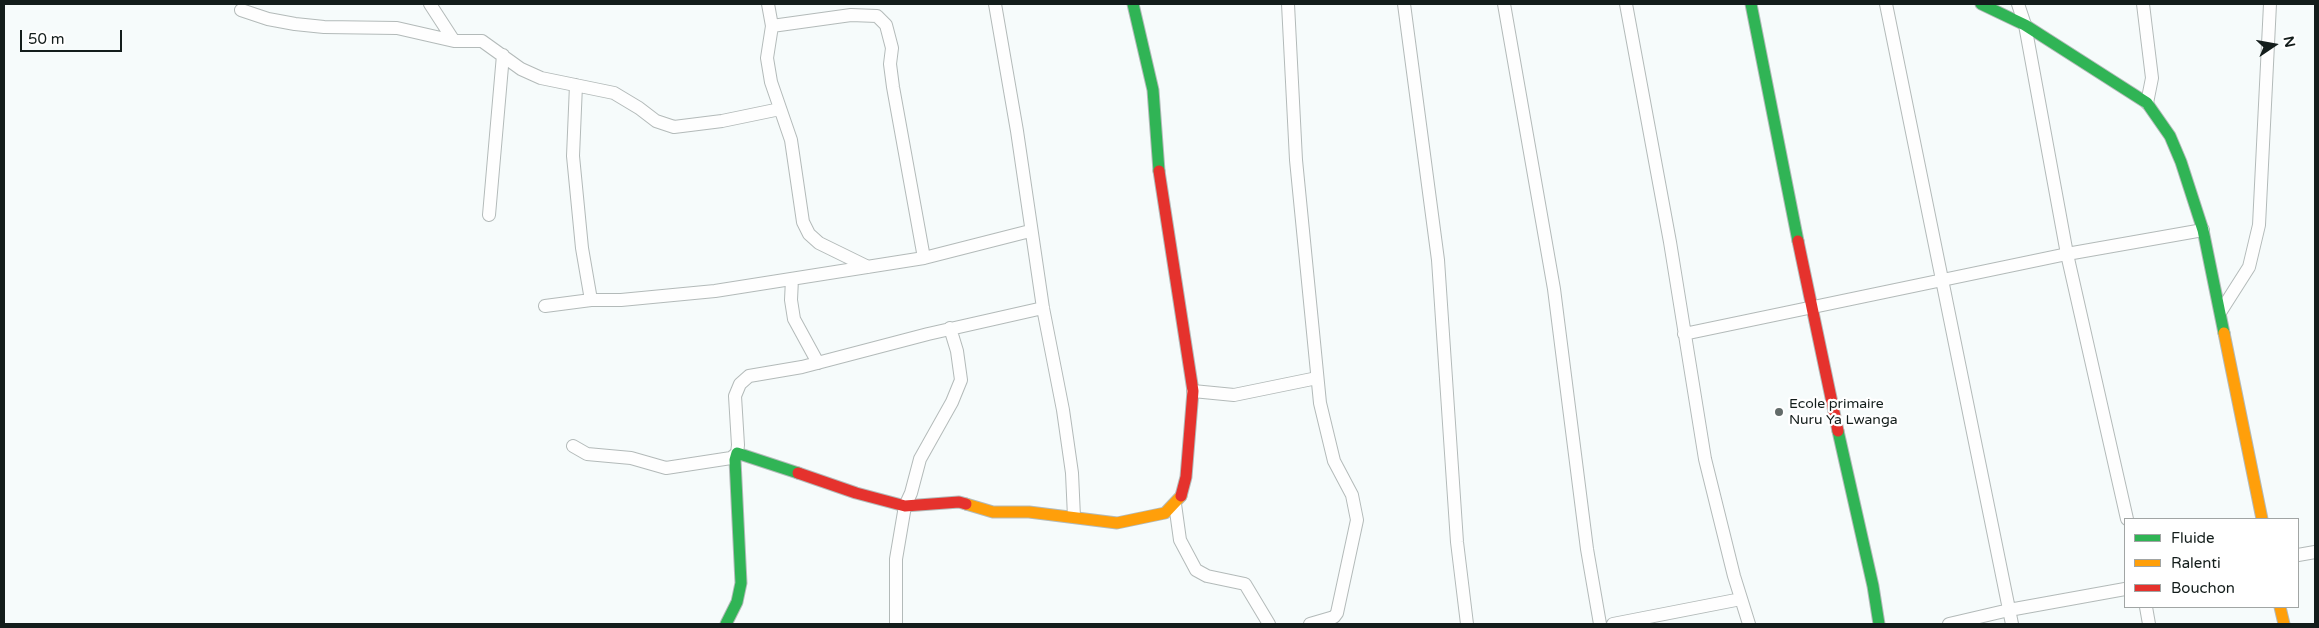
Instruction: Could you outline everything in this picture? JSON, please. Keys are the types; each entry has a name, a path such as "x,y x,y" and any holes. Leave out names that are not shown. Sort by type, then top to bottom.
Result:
{"street":[{"path":"430,4 454,41"},
{"path":"768,4 772,26 767,58 780,109 792,140 803,222 809,234 819,243 868,267"},
{"path":"995,4 1017,131 1030,231 1067,437 1072,473 1074,517"},
{"path":"737,453 817,481 905,506 959,502 992,512 1029,512 1074,517 1096,522 1117,523 1165,513 1176,504 1181,496 1186,476 1192,423 1192,391 1160,186 1153,90 1133,4"},
{"path":"1288,4 1296,160 1317,378 1329,445 1334,461 1352,495 1357,520 1336,613 1334,616 1310,624"},
{"path":"1404,4 1438,260 1457,542 1467,624"},
{"path":"1504,4 1554,289 1587,549 1600,624"},
{"path":"1626,4 1669,233 1705,459 1749,624"},
{"path":"1751,4 1811,309 1873,586 1879,624"},
{"path":"1886,4 2012,624"},
{"path":"1981,4 2025,25 2147,103 2170,136 2181,162 2203,230 2262,518"},
{"path":"2018,4 2025,25 2067,254 2127,518"},
{"path":"2143,4 2152,78 2147,103"},
{"path":"2220,310 2249,267 2259,225 2270,4"},
{"path":"241,10 268,19 295,24 324,27 397,28 454,41 482,41 522,69 542,78 614,94 640,108 656,121 674,127 722,121 780,109"},
{"path":"772,26 877,10 890,36 893,87 924,258"},
{"path":"489,214 503,55"},
{"path":"576,85 573,156 582,248 591,300"},
{"path":"1684,334 2067,254 2203,230"},
{"path":"545,306 591,300 622,300 694,293 792,279 924,258 1030,231"},
{"path":"792,279 791,300 794,319 818,364"},
{"path":"726,624 737,602 742,583 735,460 737,453 734,402 740,384 749,376 818,364 950,328 1043,308"},
{"path":"896,624 896,559 905,506 911,493 920,459 952,402 960,380 957,351 950,328"},
{"path":"1192,391 1234,395 1317,378"},
{"path":"573,446 587,454 631,458 666,468 731,458 737,453"},
{"path":"1176,504 1180,540 1196,570 1207,576 1245,584 1269,624"},
{"path":"2299,556 2315,552"},
{"path":"1949,624 2009,610 2124,589"},
{"path":"1613,624 1741,599"},
{"path":"2146,608 2149,624"},
{"path":"2280,608 2284,624"}],"traffic: fast":[{"path":"1133,4 1153,90 1159,171"},
{"path":"1751,4 1798,241"},
{"path":"1981,4 2025,25 2147,103 2170,136 2181,162 2203,230 2224,333"},
{"path":"1838,431 1873,586 1879,624"},
{"path":"726,624 737,602 741,583 735,460 737,453 798,473"}],"traffic: slow":[{"path":"2224,333 2262,518"},
{"path":"966,504 993,512 1029,512 1117,523 1165,513 1181,496"},
{"path":"2280,608 2284,624"}],"traffic: jam":[{"path":"1159,171 1193,391 1186,477 1181,496"},
{"path":"1798,241 1838,431"},
{"path":"798,473 856,493 905,506 959,502 966,504"}],"place":[{"name":"Ecole primaire Nuru Ya Lwanga","path":"1779,412"}]}
